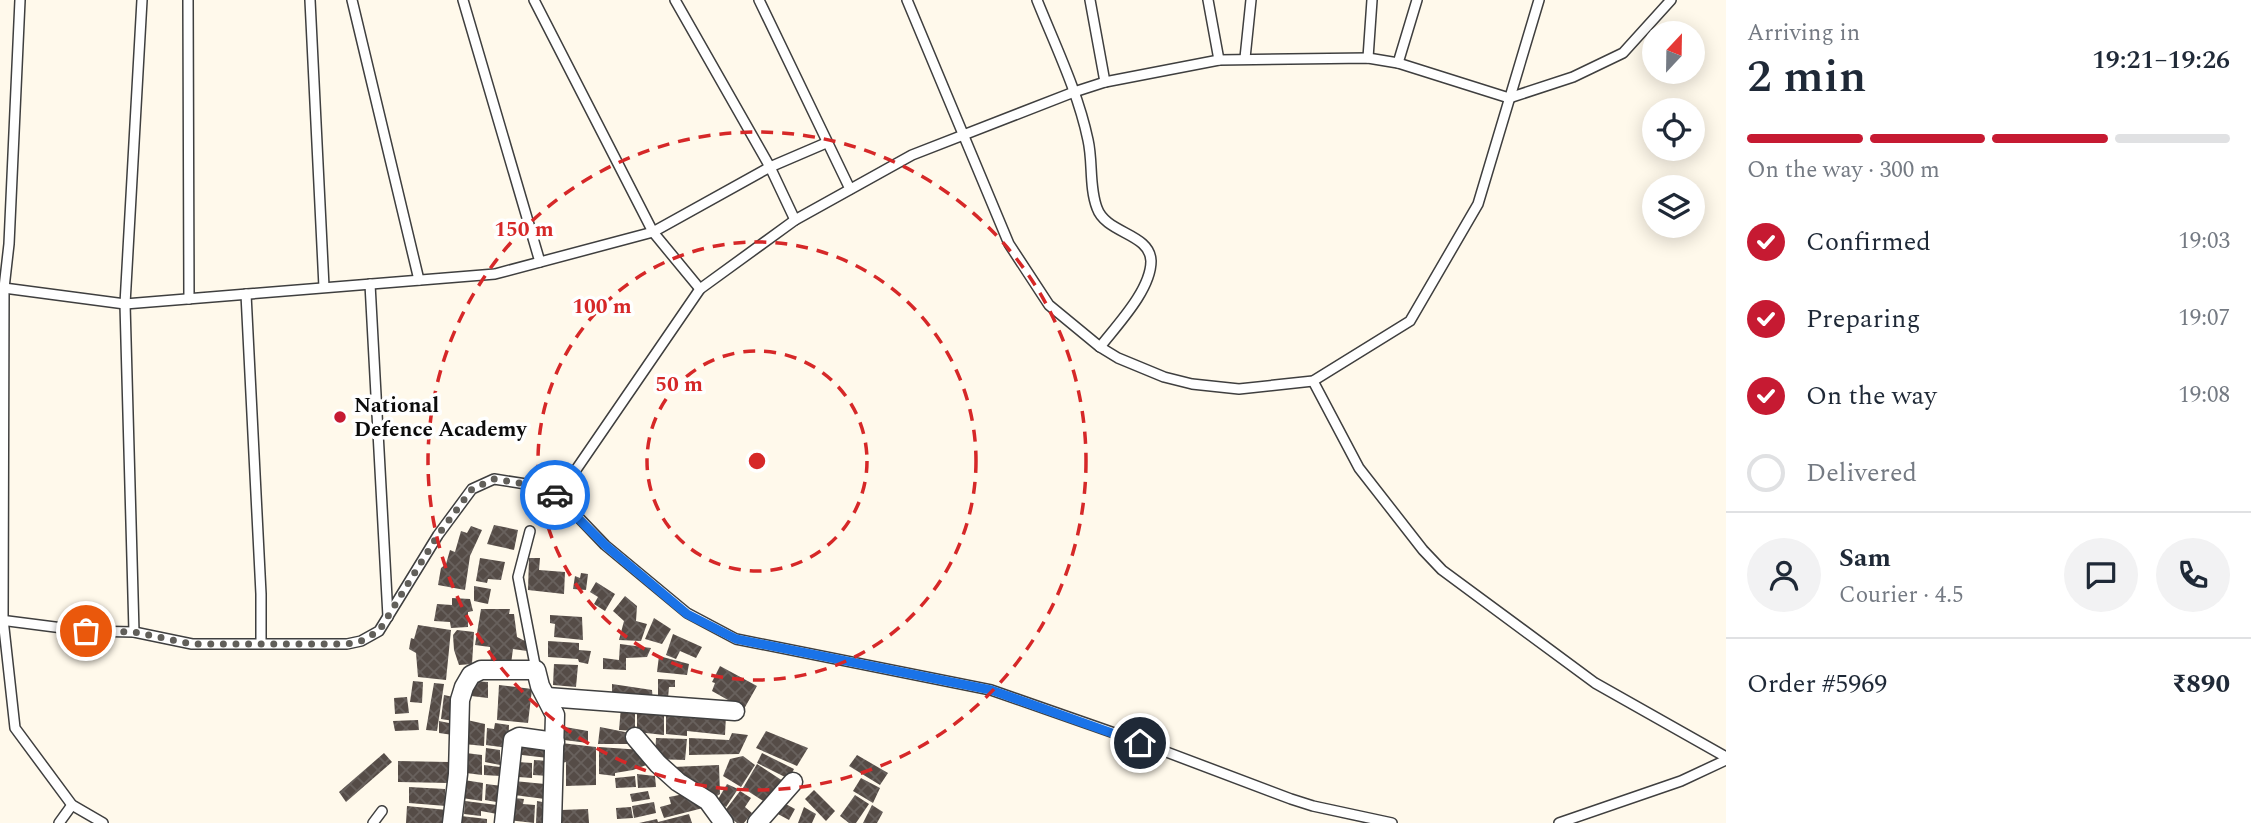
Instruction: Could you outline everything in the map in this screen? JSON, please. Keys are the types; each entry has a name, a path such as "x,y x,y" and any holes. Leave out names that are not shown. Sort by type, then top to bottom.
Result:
{"street":[{"path":"452,823 458,774 460,700 471,675 481,670 536,670 540,686 555,715 552,823"},
{"path":"547,697 735,711"},
{"path":"504,823 513,740 519,737 555,742"},
{"path":"635,737 678,782 708,801 724,823"},
{"path":"757,823 793,782"}],"lane":[{"path":"20,0 9,244 4,288 1,619 15,728 72,805 103,823"},
{"path":"134,632 125,304 142,0"},
{"path":"188,0 189,299"},
{"path":"310,0 324,287"},
{"path":"352,0 419,280"},
{"path":"463,0 540,262"},
{"path":"534,0 653,232 700,289"},
{"path":"675,0 770,167 795,220"},
{"path":"759,0 850,190"},
{"path":"907,0 1009,244 1049,305 1100,347 1118,358 1164,377 1192,384 1240,389 1313,381 1409,321 1478,204 1539,0"},
{"path":"1037,0 1074,92 1088,141 1094,200 1098,212 1107,223 1140,241 1149,251 1151,259 1150,273 1136,301 1100,347"},
{"path":"1090,0 1105,82"},
{"path":"1208,0 1219,60"},
{"path":"1245,58 1251,0"},
{"path":"1368,58 1372,0"},
{"path":"1398,63 1417,0"},
{"path":"558,496 700,289 795,220 912,155 1105,82 1219,60 1368,58 1398,63 1509,98 1573,78 1623,53 1671,0"},
{"path":"4,288 125,304 495,274 653,232 770,167 826,143"},
{"path":"370,284 388,618"},
{"path":"246,294 261,642"},
{"path":"1313,381 1359,468 1423,550 1442,570 1595,683 1726,758"},
{"path":"1,619 86,631 134,632 192,644 347,644 361,641 379,631 438,535 472,489 494,479 526,484 558,496 605,545 687,614 736,639 991,690 1291,799 1392,823"},
{"path":"530,531 518,577 536,670"},
{"path":"1559,823 1681,782 1726,758"},
{"path":"59,823 72,805"},
{"path":"373,823 382,811"}],"building":[{"path":"494,525 518,530 514,550 487,544"},
{"path":"471,526 482,530 470,556 465,590 438,585 441,568 446,564 450,550 455,552 461,531 467,533"},
{"path":"480,558 505,562 501,580 488,579 487,583 476,581"},
{"path":"529,558 540,558 539,570 565,572 564,594 528,590"},
{"path":"581,573 588,574 586,590 573,589 575,576 580,578"},
{"path":"596,582 615,594 605,611 594,604 598,597 590,592"},
{"path":"474,586 491,589 488,604 474,601"},
{"path":"625,596 637,606 636,621 647,624 641,641 619,640 624,621 613,611"},
{"path":"452,598 470,599 473,611 468,612 468,627 451,628 450,622 434,621 437,604 452,605"},
{"path":"481,609 510,609 509,614 514,614 517,637 527,642 527,651 513,649 511,664 491,664 490,647 475,645"},
{"path":"550,615 582,617 583,640 554,637 555,624 550,623"},
{"path":"654,618 671,629 662,644 645,639"},
{"path":"418,625 451,630 446,680 418,677 416,653 409,649"},
{"path":"457,630 474,632 472,664 459,665 453,635"},
{"path":"673,634 702,647 696,658 680,651 676,659 666,655"},
{"path":"548,641 579,643 579,650 591,651 588,664 579,662 578,659 548,657"},
{"path":"620,644 651,648 647,657 626,658 626,670 603,669 603,658 619,660"},
{"path":"659,656 689,664 687,675 657,672"},
{"path":"554,664 578,665 576,687 553,685"},
{"path":"720,666 757,686 744,709 712,691 715,683 712,682"},
{"path":"658,679 675,680 675,687 669,687 668,698 658,700"},
{"path":"413,681 423,682 422,703 410,702"},
{"path":"472,681 488,682 488,698 471,696"},
{"path":"434,683 444,684 437,731 426,730"},
{"path":"612,684 652,690 653,702 612,700"},
{"path":"499,685 532,689 528,723 497,720"},
{"path":"444,695 458,698 454,721 441,719"},
{"path":"407,697 409,713 395,714 394,698"},
{"path":"621,707 635,708 635,731 619,730"},
{"path":"637,708 664,710 664,735 637,732"},
{"path":"666,713 726,715 725,735 687,731 687,736 666,734"},
{"path":"418,720 419,730 395,731 393,721"},
{"path":"467,720 485,724 484,746 464,744"},
{"path":"439,721 454,724 453,735 439,733"},
{"path":"495,723 509,725 508,748 486,745 487,728 494,729"},
{"path":"565,727 588,731 588,743 564,740"},
{"path":"600,727 630,733 630,744 598,744"},
{"path":"766,731 808,748 797,766 756,748"},
{"path":"732,733 748,735 739,754 689,755 689,738 729,740"},
{"path":"656,738 687,739 685,760 655,759"},
{"path":"522,742 548,745 548,758 522,755"},
{"path":"561,743 596,747 596,785 566,786 566,762 558,764"},
{"path":"599,747 642,750 649,764 615,773 615,776 599,774"},
{"path":"486,748 500,750 500,765 485,762"},
{"path":"384,753 392,762 346,802 339,792"},
{"path":"466,753 482,755 482,775 466,773"},
{"path":"762,753 794,769 789,779 757,763"},
{"path":"857,755 888,773 880,785 849,766"},
{"path":"743,756 755,765 741,787 723,776 730,759"},
{"path":"534,760 549,761 549,776 533,775"},
{"path":"398,761 449,762 449,783 398,782"},
{"path":"518,762 532,763 532,778 518,777"},
{"path":"757,764 783,781 768,804 743,788"},
{"path":"484,765 500,767 500,776 484,775"},
{"path":"719,765 720,794 714,798 684,783 673,767"},
{"path":"637,774 655,776 656,787 638,788"},
{"path":"635,776 636,787 616,788 615,778"},
{"path":"861,778 880,788 873,803 853,791"},
{"path":"464,780 483,783 482,801 462,798"},
{"path":"514,781 545,784 545,799 514,795"},
{"path":"486,784 502,786 502,803 485,800"},
{"path":"727,784 738,789 726,807 717,801"},
{"path":"409,787 445,789 446,806 409,803"},
{"path":"814,790 835,811 826,821 805,799"},
{"path":"648,791 650,799 632,802 630,794"},
{"path":"740,791 751,798 745,807 752,813 744,823 737,823 724,812"},
{"path":"689,793 693,803 701,801 703,808 664,818 660,807 671,804 669,797"},
{"path":"855,795 869,804 856,823 849,823 840,816"},
{"path":"514,798 524,799 523,804 535,805 534,823 508,820"},
{"path":"465,801 497,805 497,814 481,811 481,816 464,814"},
{"path":"537,801 548,803 548,823 536,823"},
{"path":"654,802 656,813 634,818 632,806"},
{"path":"782,802 795,809 789,820 776,813"},
{"path":"872,805 883,812 877,823 863,823"},
{"path":"407,806 447,810 447,823 406,823"},
{"path":"631,807 633,818 617,819 616,808"},
{"path":"804,807 816,814 812,823 798,823"},
{"path":"588,809 589,823 562,823 561,810"},
{"path":"689,814 692,823 639,823 657,819 658,822"},
{"path":"461,816 487,819 487,823 460,823"}],"way so far":[{"path":"86,631 134,632 192,644 347,644 361,641 379,631 438,535 472,489 482,482 494,479 526,484 555,495"}],"place":[{"name":"National Defence Academy","path":"340,417"}],"route":[{"path":"555,495 605,545 687,614 736,639 991,690 1140,743"}]}
